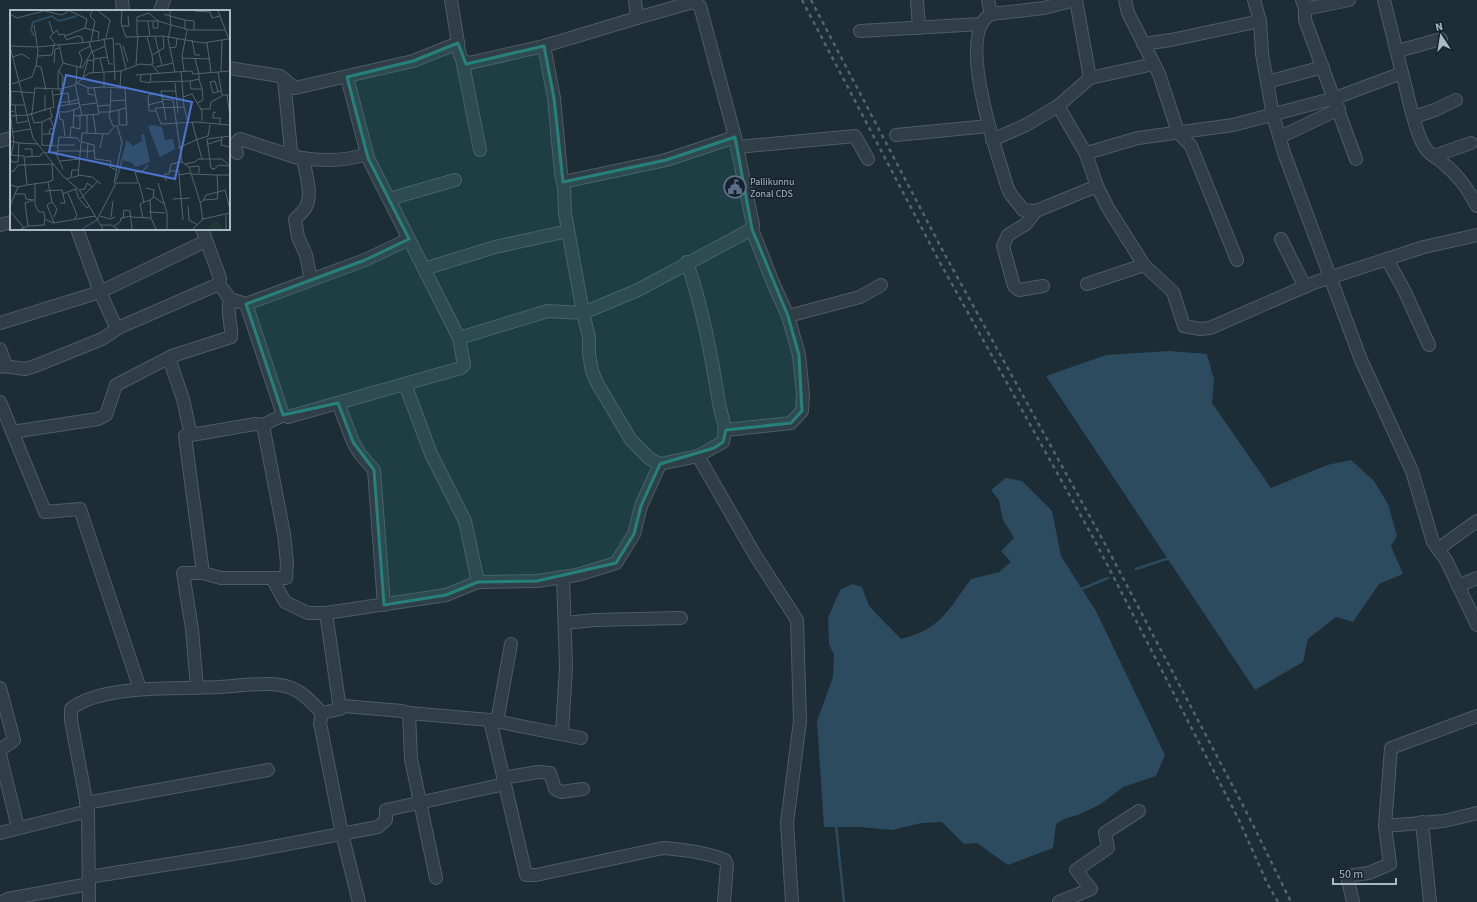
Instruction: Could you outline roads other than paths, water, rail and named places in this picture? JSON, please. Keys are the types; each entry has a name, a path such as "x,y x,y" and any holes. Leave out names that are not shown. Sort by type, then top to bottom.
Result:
{"street":[{"path":"122,0 123,10"},
{"path":"160,10 164,0"},
{"path":"451,0 458,43 480,150"},
{"path":"635,0 637,18"},
{"path":"917,0 919,28"},
{"path":"988,0 990,14"},
{"path":"1090,78 1075,0 1044,8 990,14 984,17 981,24 976,49 984,112 1010,192 1023,210 1036,211 1097,186"},
{"path":"1125,0 1128,13 1154,64 1178,132 1191,146 1237,260"},
{"path":"1254,0 1260,22 1262,54 1273,115 1280,137 1361,360 1412,471 1433,542 1446,560 1477,626"},
{"path":"1348,0 1304,5 1305,20 1356,159"},
{"path":"1384,0 1398,51 1417,134 1423,145 1465,183 1477,206"},
{"path":"462,60 469,63 544,46 693,2 700,6 736,142 753,225 752,229 773,283 788,316 799,355 803,396 802,411 791,423 726,430"},
{"path":"1143,44 1171,40 1260,22"},
{"path":"860,31 981,24"},
{"path":"1398,51 1441,39"},
{"path":"230,68 280,76 295,88 413,61 458,43"},
{"path":"544,46 554,98 568,231 583,313 589,337 589,354 597,383 631,440 650,459 660,464 698,456 723,442 726,430 719,404 706,324 687,262"},
{"path":"992,140 1026,126 1058,106 1090,78 1154,64"},
{"path":"1267,82 1323,67"},
{"path":"1280,137 1337,104 1402,73"},
{"path":"203,573 185,436 256,424 264,425 283,415 288,417 462,368 464,365 459,338 367,154 347,77"},
{"path":"284,79 291,151 299,158 308,194 306,208 295,219 298,237 306,255 311,280"},
{"path":"1414,117 1435,110 1456,100"},
{"path":"1086,154 1138,138 1233,125 1273,115 1337,104"},
{"path":"1058,106 1086,154 1097,186 1108,208 1144,265 1173,292 1184,326 1200,329 1210,328 1332,277 1424,247 1477,236"},
{"path":"896,135 989,126"},
{"path":"563,182 666,160 736,142 855,136 868,159"},
{"path":"0,141 10,138"},
{"path":"237,153 234,144 240,139 299,158 326,161 354,159 367,154"},
{"path":"1434,156 1471,143"},
{"path":"389,199 455,180"},
{"path":"1036,211 1026,224 1008,234 1003,246 1014,286 1019,290 1043,286"},
{"path":"0,225 10,222"},
{"path":"459,338 548,311 583,313 638,290 687,262 752,229"},
{"path":"77,230 100,292 117,330"},
{"path":"202,230 220,278 219,284 230,299 246,304 365,260 409,239"},
{"path":"424,269 495,247 568,231"},
{"path":"1281,239 1305,287"},
{"path":"0,323 100,292 206,241"},
{"path":"1387,259 1405,292 1429,345"},
{"path":"1087,284 1144,265"},
{"path":"0,349 4,360 1,367 25,369 102,339 117,330 219,284"},
{"path":"788,316 860,297 881,285"},
{"path":"12,432 98,419 106,415 116,385 169,358 231,337 231,325 227,308 230,299"},
{"path":"246,304 283,415"},
{"path":"169,358 183,399 191,435"},
{"path":"405,384 431,454 466,521 478,582"},
{"path":"0,402 44,512 80,509 140,689"},
{"path":"338,403 353,442 360,454 374,470 384,605"},
{"path":"197,688 192,630 183,573 203,573 221,578 286,578 288,563 264,425"},
{"path":"698,456 754,555 797,620 800,721 787,822 792,902"},
{"path":"272,578 285,602 308,613 326,613 446,595 478,582 537,581 563,577 616,563 634,534 641,506 660,464"},
{"path":"1438,549 1477,521"},
{"path":"562,734 566,666 563,577"},
{"path":"1458,586 1477,578"},
{"path":"326,613 340,709"},
{"path":"565,623 595,620 681,618"},
{"path":"511,644 493,721 504,781 526,875 536,875 663,848 685,850 715,856 725,860 727,865 724,902"},
{"path":"88,902 89,881 87,871 87,807 72,728 71,709 88,699 140,689 279,684 298,689 322,712"},
{"path":"0,688 14,740 0,750"},
{"path":"322,712 340,709 344,706 402,711 409,713 493,721 582,738"},
{"path":"322,712 320,723 342,834 359,902"},
{"path":"409,713 411,759 436,878"},
{"path":"1353,902 1347,876 1370,873 1390,864 1385,826 1391,748 1477,716"},
{"path":"0,755 18,827"},
{"path":"0,833 87,807 268,770"},
{"path":"2,902 8,899 89,881 378,826 386,820 386,810 420,801 441,799 538,772 550,773 555,789 561,792 583,789"},
{"path":"1060,902 1092,889 1076,870 1108,848 1105,833 1139,811"},
{"path":"1385,826 1444,821 1477,813"},
{"path":"1422,822 1430,902"}],"water":[{"path":"1169,351 1207,354 1214,380 1212,403 1271,488 1327,465 1351,460 1374,481 1388,504 1397,536 1391,546 1403,574 1379,584 1353,622 1336,617 1308,639 1303,662 1255,690 1046,376 1106,355"},
{"path":"1006,478 1022,481 1052,511 1061,556 1096,611 1165,755 1156,776 1123,787 1101,804 1078,815 1064,819 1056,824 1053,848 1008,865 977,843 964,844 942,822 922,823 892,830 860,827 824,827 817,721 833,677 834,655 829,644 828,618 840,590 852,584 862,587 869,606 901,639 915,635 935,624 949,609 971,579 999,572 1011,562 1001,551 1014,538 1003,520 999,500 991,490"}],"waterway":[{"path":"1136,569 1169,558"},
{"path":"1079,590 1108,578"},
{"path":"836,825 844,902"}],"railway":[{"path":"802,0 938,259 1095,541 1239,820 1267,883 1278,902"},
{"path":"811,0 945,255 1104,542 1249,817 1291,902"}],"place":[{"name":"Pallikunnu Zonal CDS","path":"735,187"}]}
